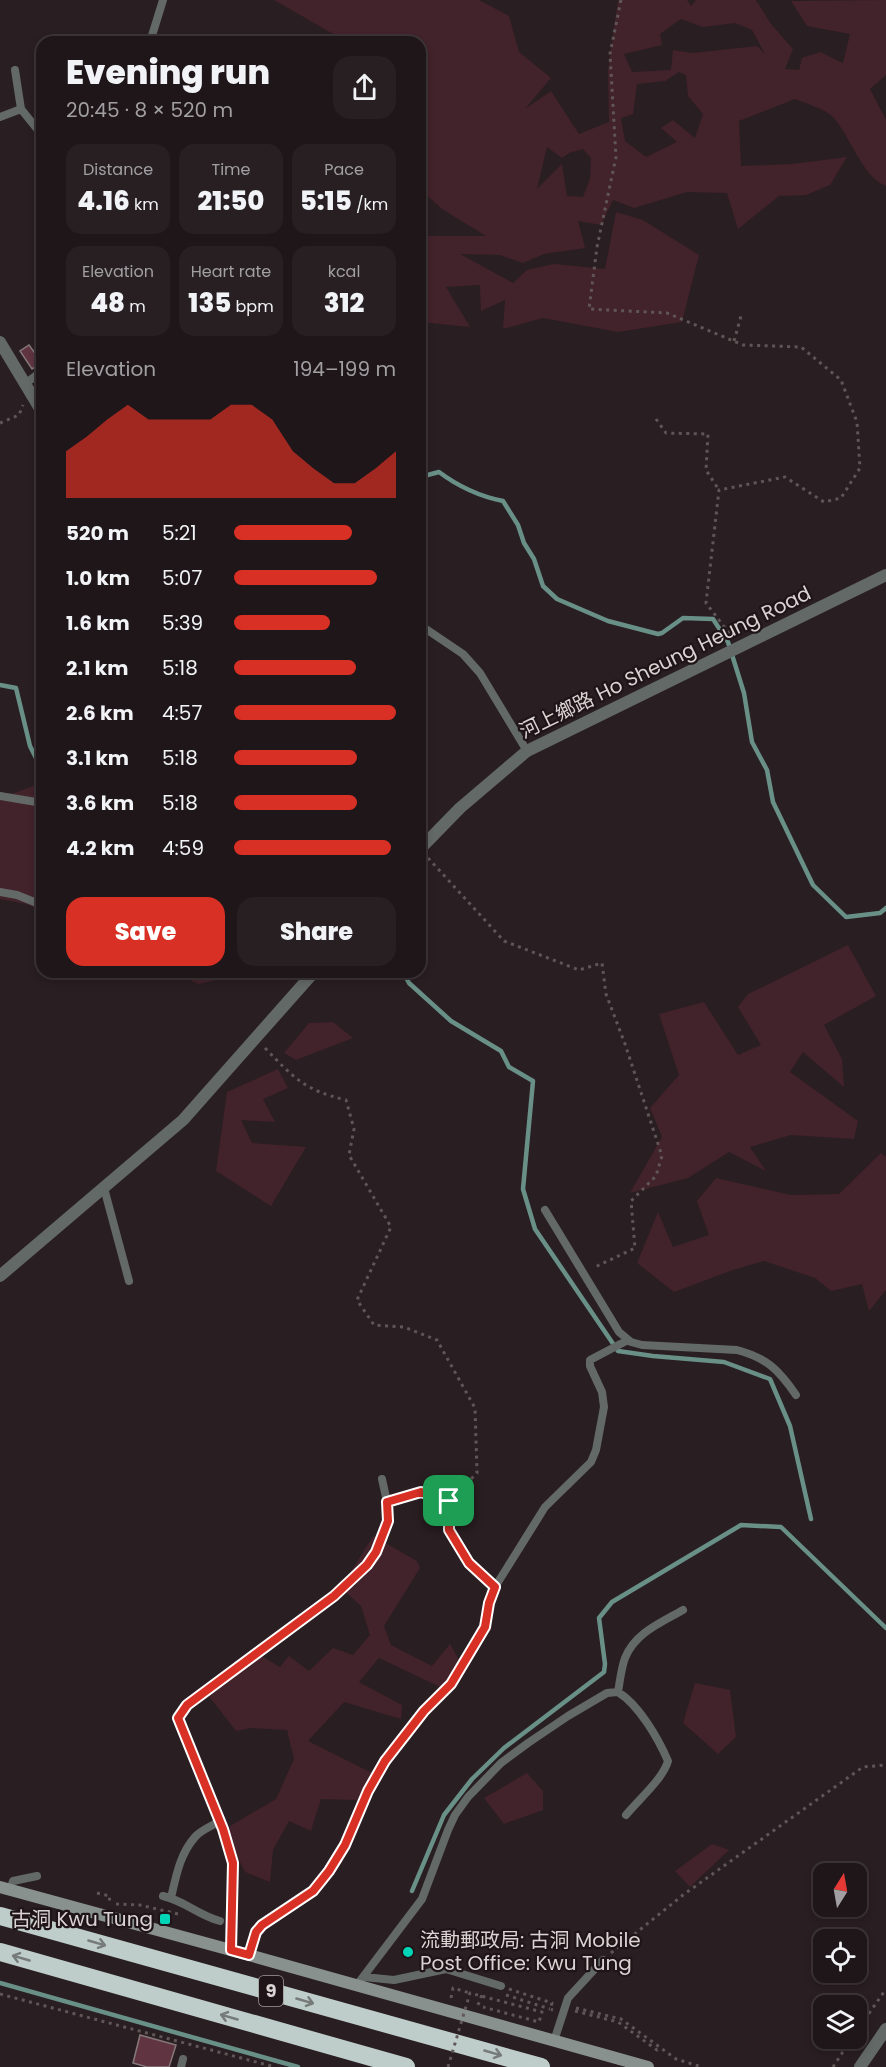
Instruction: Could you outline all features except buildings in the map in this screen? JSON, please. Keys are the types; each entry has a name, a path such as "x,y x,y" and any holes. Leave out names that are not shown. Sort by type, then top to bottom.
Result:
{"highway":[{"name":"9","path":"0,1916 541,2067"},
{"name":"9","path":"0,1952 406,2067"}],"main road":[{"path":"5,1889 249,1955 361,1981 554,2041 648,2067"}],"street":[{"path":"0,342 36,402"},
{"name":"河上鄉路 Ho Sheung Heung Road","path":"426,851 460,808 526,751 739,646 884,578"},
{"path":"0,1276 183,1120 309,978"},
{"path":"860,2067 886,2029"}],"lane":[{"path":"152,36 163,0"},
{"path":"15,70 21,109 36,128"},
{"path":"0,117 21,109"},
{"path":"27,388 36,378"},
{"path":"426,629 463,654 480,673 526,751"},
{"path":"0,796 36,802"},
{"path":"0,892 17,895 36,903"},
{"path":"104,1188 129,1281"},
{"path":"545,1210 619,1332 628,1340 642,1345 737,1350 752,1354 767,1361 779,1371 796,1395"},
{"path":"249,1955 256,1932 262,1925 313,1891 338,1858 352,1832 368,1791 385,1761 424,1711 451,1684 485,1627 489,1603 495,1587 544,1507 591,1462 596,1450 604,1399 590,1360 628,1340"},
{"path":"231,1950 233,1863 220,1821 178,1718 179,1714 187,1705 334,1596 367,1565 376,1552 388,1521 382,1479"},
{"path":"618,1692 624,1660 635,1641 645,1631 682,1610"},
{"path":"361,1981 422,1899 448,1830 468,1797 501,1763 568,1716 607,1693 618,1692 629,1699 668,1761 660,1777 626,1815"},
{"path":"220,1821 197,1835 190,1844 178,1866 167,1897 178,1900 204,1917 220,1921"},
{"path":"5,1889 13,1881 37,1876"},
{"path":"554,2041 568,1998 603,1960"},
{"path":"361,1981 394,1980 446,1969 501,1986"}],"path":[{"path":"621,0 610,54 616,157 597,247 589,309 667,313 743,345 801,347 841,380 857,422 860,468 841,498 824,502 785,477 719,490"},
{"path":"734,341 741,316"},
{"path":"0,423 19,415 27,388"},
{"path":"656,420 666,433 708,434 706,470 719,490 706,603 739,646"},
{"path":"426,856 504,941 579,970 602,963 606,994 662,1156 656,1176 631,1201 635,1248 583,1273"},
{"path":"254,1038 299,1082 322,1094 346,1100 354,1129 349,1155 391,1227 357,1300 374,1325 404,1327 437,1340 475,1408 477,1473 449,1501 449,1530 469,1563 495,1587"},
{"path":"387,1502 421,1492 449,1501"},
{"path":"603,1960 683,1895 863,1767 886,1765"},
{"path":"97,1893 110,1896"},
{"path":"109,1902 140,1905 185,1916"},
{"path":"477,2010 486,1982"},
{"path":"501,1986 552,2003 550,2009 563,2011 576,2008 621,2019 671,2056 702,2067"},
{"path":"474,2005 450,1998 453,1988 542,2012 539,2022 483,2007"},
{"path":"867,2016 886,1989"},
{"path":"448,2067 470,1993"},
{"path":"0,1994 275,2067"},
{"path":"833,2067 845,2049"}],"shaded area":[{"path":"274,0 479,0 509,16 519,52 551,78 525,109 551,91 579,134 609,122 608,71 618,0 687,0 691,6 696,0 756,0 771,24 793,49 785,69 799,70 802,58 820,52 843,63 850,34 807,26 791,1 886,0 886,75 870,89 886,120 886,186 870,174 863,165 830,114 795,99 739,121 741,166 792,164 847,157 830,185 806,195 779,196 738,229 727,193 687,192 634,208 613,200 601,225 578,221 585,248 544,254 523,263 500,255 460,254 513,283 527,270 554,264 605,269 616,212 643,220 699,255 682,322 618,332 543,318 503,329 505,300 481,311 480,285 446,287 470,327 426,323 426,236 486,236 442,209 426,194 426,36 337,36","holes":["681,19 703,27 735,23 752,30 765,54 757,46 693,53 673,50 671,70 632,72 624,54 662,45 660,34","679,72 686,75 688,96 703,114 695,138 673,120 661,128 677,142 646,157 625,141 621,118 633,114 637,84 665,81","547,147 562,158 569,153 583,149 591,158 590,179 583,197 567,196 562,164 537,189"]},
{"path":"36,785 36,908 0,899 0,798"},
{"path":"848,945 876,996 824,1025 842,1059 844,1087 803,1052 790,1072 858,1121 854,1139 791,1135 750,1147 766,1171 729,1152 688,1178 630,1193 662,1137 650,1108 679,1075 659,1014 704,1002 738,1055 761,1045 738,1007 748,994"},
{"path":"186,978 224,978 198,984"},
{"path":"333,1022 353,1038 296,1060 284,1053 309,1023"},
{"path":"278,1069 288,1088 263,1099 275,1122 241,1120 252,1143 306,1147 271,1206 216,1171 227,1092"},
{"path":"881,1153 886,1157 886,1290 869,1311 862,1284 831,1291 815,1278 764,1261 674,1292 637,1263 658,1212 673,1247 709,1235 697,1201 716,1178 791,1195 839,1194"},
{"path":"373,1536 417,1561 420,1568 384,1626 391,1645 432,1666 450,1644 459,1660 442,1688 379,1658 359,1682 402,1705 401,1719 344,1702 308,1741 372,1773 357,1800 321,1799 311,1831 289,1821 273,1850 270,1882 245,1872 229,1839 230,1826 276,1799 294,1759 287,1730 251,1728 236,1731 208,1695 251,1650 280,1667 289,1656 309,1671 333,1648 353,1655 370,1635 361,1606 341,1588"},
{"path":"695,1683 730,1690 736,1737 718,1754 683,1723"},
{"path":"527,1773 543,1791 543,1810 504,1824 484,1798"},
{"path":"712,1844 729,1850 690,1887 675,1871"}],"waterway":[{"path":"426,475 439,472 469,490 503,501 518,525 524,543 534,559 543,586 557,599 608,621 658,634 683,618 713,619 728,642 744,693 752,742 767,770 773,802 813,885 846,917 880,913 886,908"},
{"path":"0,685 16,688 30,746 36,758"},
{"path":"406,978 451,1021 501,1051 509,1067 533,1081 523,1189 535,1229 618,1351 724,1362 770,1379 790,1426 811,1519"},
{"path":"412,1891 444,1815 472,1779 504,1748 604,1672 599,1618 612,1602 741,1525 781,1527 886,1628"},
{"path":"0,1983 298,2067"}],"place":[{"name":"古洞 Kwu Tung","path":"165,1919"},
{"name":"流動郵政局: 古洞 Mobile Post Office: Kwu Tung","path":"408,1952"}],"route":[{"path":"421,1492 449,1501 449,1530 469,1563 495,1587 489,1603 485,1627 451,1684 424,1711 385,1761 368,1791 352,1832 329,1871 313,1891 262,1925 253,1938 249,1955 231,1950 233,1863 223,1829 178,1718 179,1714 187,1705 334,1596 367,1565 376,1552 388,1521 387,1502 421,1492"}]}
